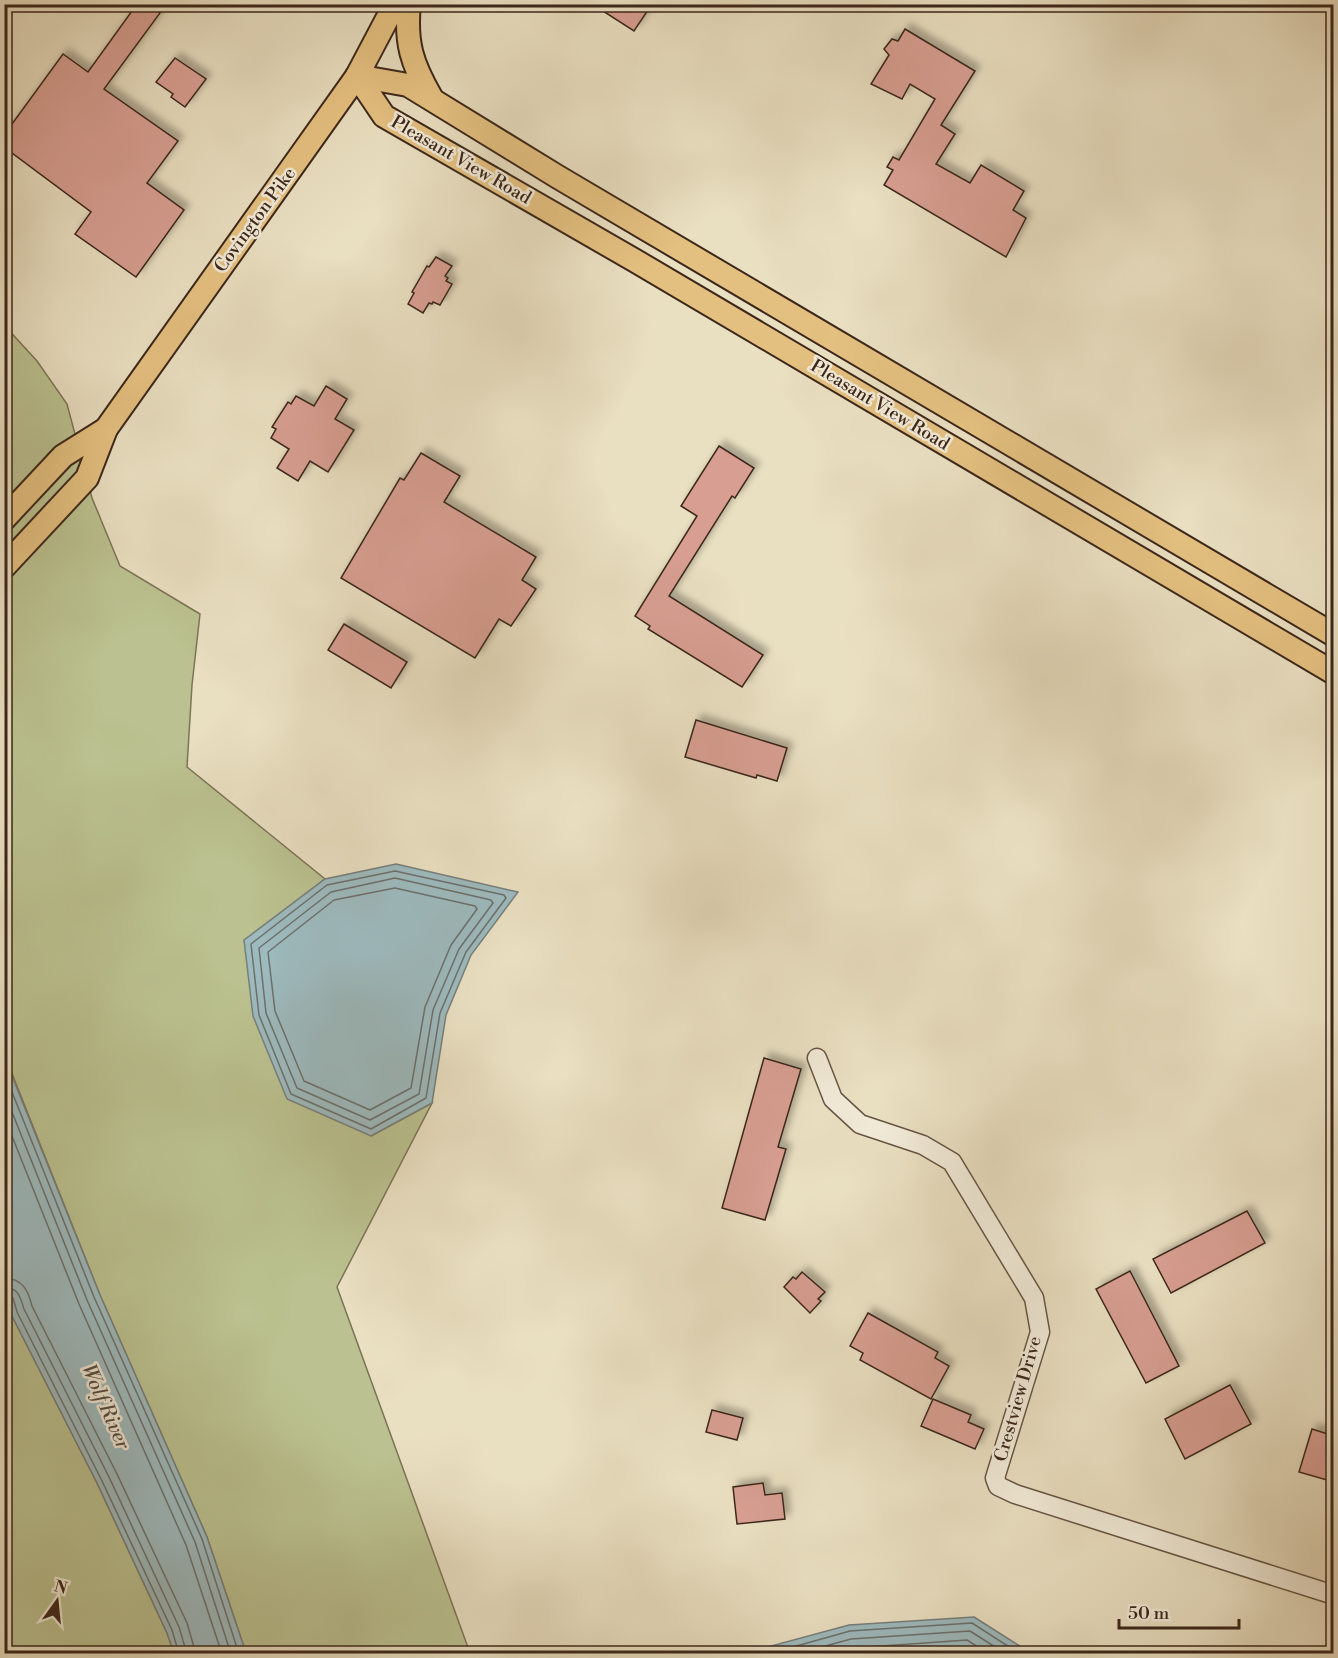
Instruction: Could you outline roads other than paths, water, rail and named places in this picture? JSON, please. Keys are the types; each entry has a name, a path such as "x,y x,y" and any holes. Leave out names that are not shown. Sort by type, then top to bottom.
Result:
{"main road":[{"name":"Covington Pike","path":"4,567 87,478 106,429 357,76 395,4"},
{"path":"409,4 407,22 409,47 416,71 433,101"},
{"name":"Pleasant View Road","path":"357,76 408,85 558,177 1334,635"},
{"name":"Pleasant View Road","path":"357,76 384,116 1334,673"},
{"path":"537,204 558,177"},
{"name":"Covington Pike","path":"4,519 63,456 106,429"},
{"path":"1114,543 1132,516"}],"street":[{"name":"Crestview Drive","path":"817,1058 833,1099 860,1124 923,1144 952,1162 1034,1298 1040,1332 995,1478 998,1486 1016,1494 1334,1595"}],"water":[{"path":"396,864 518,892 471,955 446,1015 432,1103 371,1136 287,1099 253,1016 244,940 325,879"},
{"name":"Wolf River","path":"4,1056 100,1295 207,1537 246,1653 174,1653 167,1633 97,1483 11,1314 4,1290"},
{"path":"974,1617 1031,1653 745,1653 849,1625"}]}
